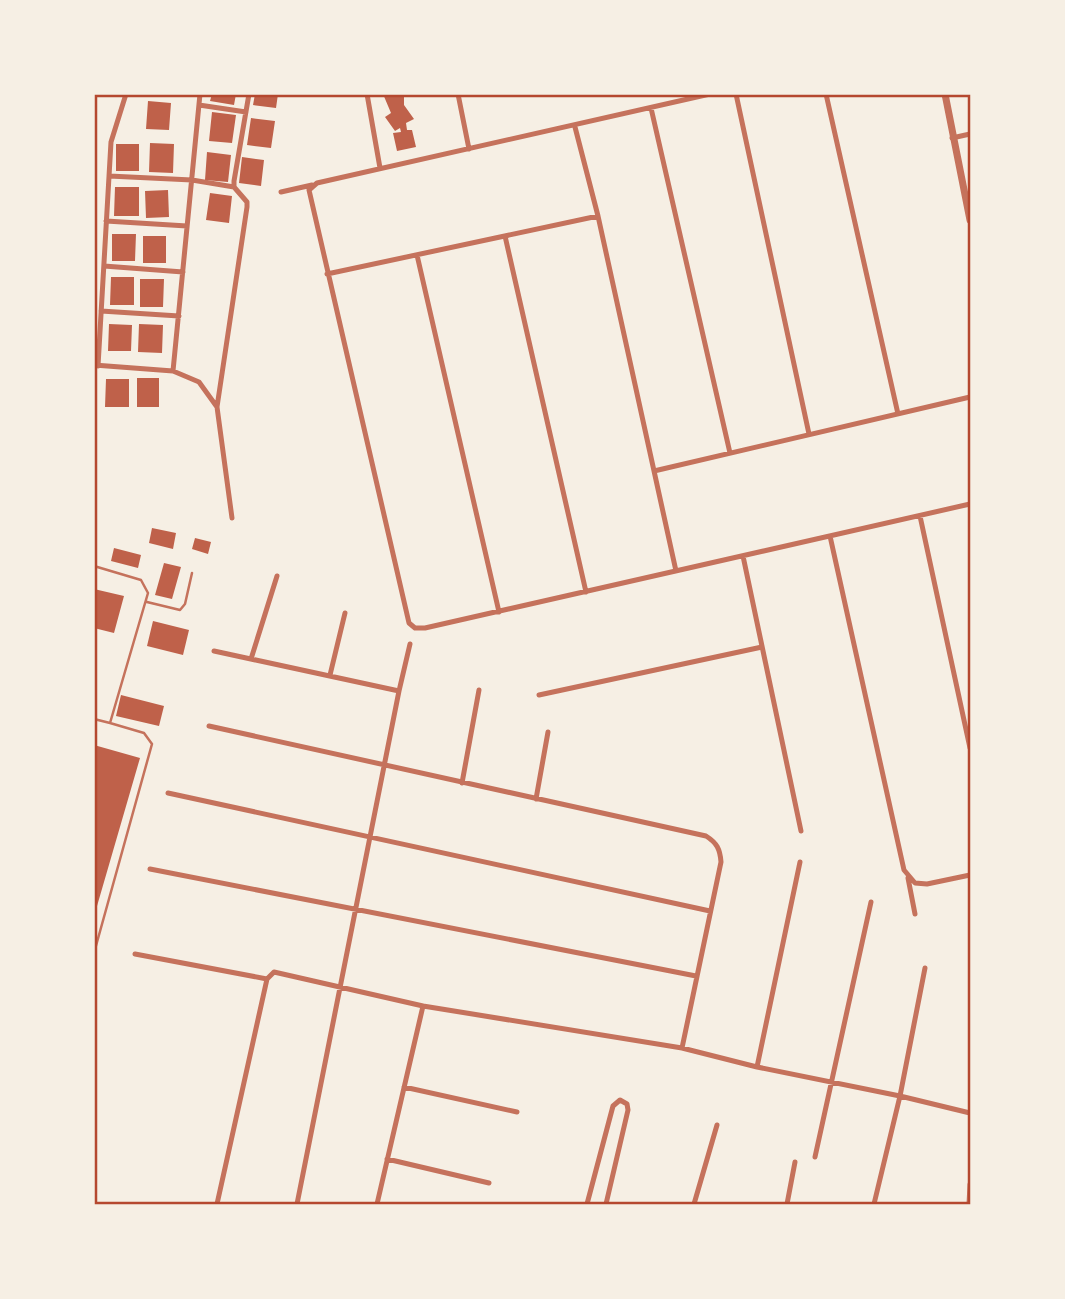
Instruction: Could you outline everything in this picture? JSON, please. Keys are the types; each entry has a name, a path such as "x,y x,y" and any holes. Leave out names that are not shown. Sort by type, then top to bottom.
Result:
{"street":[{"path":"126,94 113,130 97,366 173,371 199,382 217,407"},
{"path":"173,371 200,94"},
{"path":"234,187 249,94"},
{"path":"367,94 380,168"},
{"path":"458,94 469,149"},
{"path":"281,192 575,127 680,98 710,94"},
{"path":"736,94 809,435"},
{"path":"826,94 898,414"},
{"path":"945,94 971,220"},
{"path":"199,105 246,112"},
{"path":"651,108 730,453"},
{"path":"575,127 598,216 676,571"},
{"path":"952,138 971,134"},
{"path":"109,176 192,180 234,187 244,197 247,207 217,407 232,518"},
{"path":"312,185 309,195 327,274 409,623 415,628 499,612 971,504"},
{"path":"327,274 598,216"},
{"path":"106,221 187,226"},
{"path":"505,236 586,592"},
{"path":"417,255 499,612"},
{"path":"104,266 183,272"},
{"path":"102,311 179,316"},
{"path":"654,471 971,397"},
{"path":"919,516 971,748"},
{"path":"830,536 915,915"},
{"path":"743,556 801,831"},
{"path":"251,659 277,576"},
{"path":"330,675 345,613"},
{"path":"297,1205 410,644"},
{"path":"539,695 762,647"},
{"path":"214,651 399,691"},
{"path":"462,783 480,690"},
{"path":"209,726 706,836 715,841 720,850 721,862 682,1048"},
{"path":"536,799 548,732"},
{"path":"168,793 710,911"},
{"path":"757,1067 800,862"},
{"path":"150,869 696,975"},
{"path":"908,878 915,883 927,884 971,875"},
{"path":"815,1157 870,902"},
{"path":"135,954 267,979"},
{"path":"874,1205 900,1096 925,968"},
{"path":"217,1205 267,979 274,972 341,985 423,1006 682,1048 971,1113"},
{"path":"377,1205 423,1006"},
{"path":"404,1087 516,1112"},
{"path":"587,1205 612,1106 620,1100 627,1104 628,1110 606,1205"},
{"path":"694,1205 717,1125"},
{"path":"387,1159 489,1183"},
{"path":"787,1205 795,1162"},
{"path":"969,1205 971,1184"}],"lane":[{"path":"94,566 141,580 146,585 146,602 110,723"},
{"path":"146,602 180,610 185,604 192,573"},
{"path":"94,719 144,733 152,744 94,953"}],"building":[{"path":"212,94 236,94 234,105 210,101"},
{"path":"255,94 278,94 276,108 253,105"},
{"path":"383,94 404,94 404,105 414,119 406,123 407,130 412,130 416,147 397,151 393,133 401,132 400,128 395,131 385,117 391,113"},
{"path":"148,101 171,103 169,130 146,129"},
{"path":"212,112 236,115 232,143 209,141"},
{"path":"251,118 275,121 271,148 247,145"},
{"path":"150,143 174,144 173,173 149,172"},
{"path":"116,144 139,144 139,171 116,171"},
{"path":"207,152 231,155 228,182 205,180"},
{"path":"242,157 264,160 261,186 239,183"},
{"path":"115,187 139,187 139,216 114,216"},
{"path":"168,190 169,217 146,218 145,191"},
{"path":"210,193 232,196 229,223 206,220"},
{"path":"112,234 136,234 135,261 112,261"},
{"path":"143,236 166,236 166,263 143,263"},
{"path":"111,277 134,277 134,305 110,305"},
{"path":"140,279 164,279 163,307 140,307"},
{"path":"109,324 132,325 131,351 108,351"},
{"path":"139,324 163,325 162,353 138,352"},
{"path":"137,378 159,378 159,407 137,407"},
{"path":"106,379 129,379 129,407 105,407"},
{"path":"152,528 176,533 173,549 149,543"},
{"path":"195,538 211,542 208,554 192,549"},
{"path":"114,548 141,555 138,568 111,561"},
{"path":"164,563 181,567 172,599 155,595"},
{"path":"94,589 124,596 114,633 94,628"},
{"path":"153,621 189,630 183,655 147,646"},
{"path":"121,695 164,706 159,726 116,716"},
{"path":"94,745 140,758 95,913 94,913"}]}
